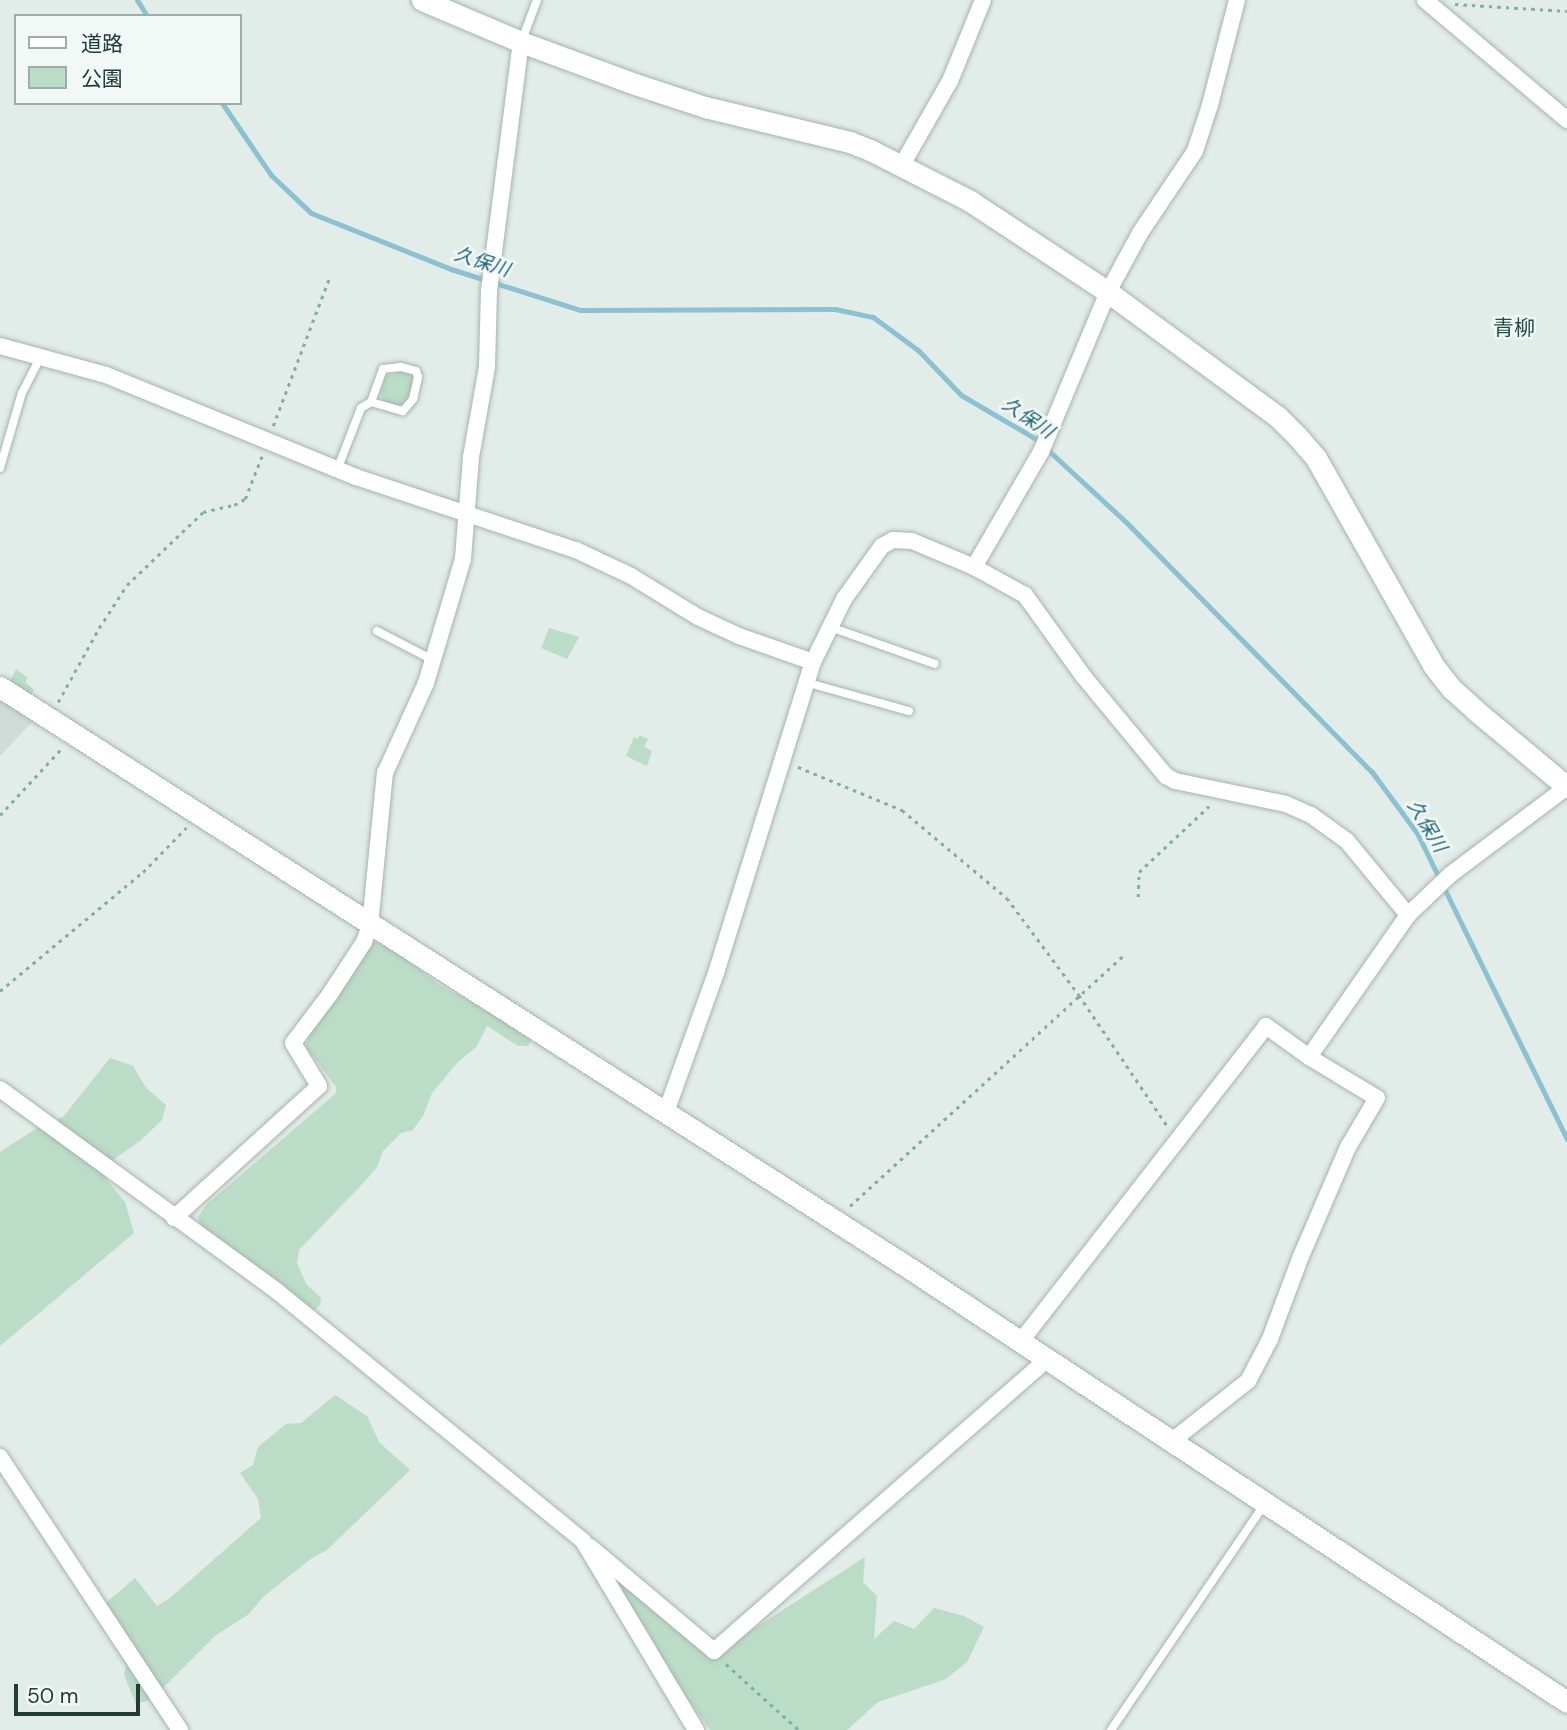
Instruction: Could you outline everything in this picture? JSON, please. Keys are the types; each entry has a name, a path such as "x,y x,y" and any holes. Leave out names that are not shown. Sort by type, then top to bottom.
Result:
{"street":[{"path":"422,0 521,42 705,107 849,142 902,165 970,201 1108,292 1278,417 1316,458 1394,600 1439,673 1475,710 1567,787 1451,874 1408,915 1309,1057"},
{"path":"902,165 950,81 983,0"},
{"path":"974,567 1041,452 1108,292 1140,233 1195,151 1210,106 1237,0"},
{"path":"1430,4 1567,120"},
{"path":"174,1219 319,1086 293,1043 364,942 370,925 374,909 385,773 426,683 463,559 471,457 487,367 489,291 521,42"},
{"path":"0,346 106,375 337,470 576,550 631,576 698,617 740,636 813,662"},
{"path":"666,1112 716,973 805,682 844,599 882,546 892,540 912,541 1014,587 1034,604 1084,677 1166,776 1175,781 1286,804 1330,826 1363,859 1408,915"},
{"path":"0,687 1021,1341 1567,1702"},
{"path":"1021,1341 1266,1026 1309,1057 1377,1098 1348,1147 1301,1256 1270,1339 1248,1381 1172,1441"},
{"path":"0,1089 174,1219 278,1292 714,1651 1048,1359"},
{"path":"0,1457 180,1730"},
{"path":"583,1541 696,1730"}],"lane":[{"path":"521,42 537,0"},
{"path":"0,468 22,393 41,356"},
{"path":"337,470 361,408 371,402 383,369 401,367 416,371 418,377 413,399 403,411 371,402"},
{"path":"830,627 935,664"},
{"path":"377,631 433,660"},
{"path":"805,682 909,711"},
{"path":"1111,1730 1266,1502"}],"path":[{"path":"1430,4 1464,2 1567,10"},
{"path":"49,719 99,628 127,585 203,512 234,505 245,499 330,276"},
{"path":"0,815 74,736"},
{"path":"782,761 902,810 1007,898 1079,995 1166,1125 1180,1138"},
{"path":"1138,897 1139,872 1226,791"},
{"path":"0,991 143,872 175,842 197,815"},
{"path":"834,1220 1124,955"},
{"path":"714,1651 799,1730"}],"shaded area":[{"path":"0,700 33,721 0,756"}],"green space":[{"path":"400,371 413,376 409,399 400,406 385,403 380,395 385,377"},
{"path":"549,628 579,637 567,659 541,648"},
{"path":"16,669 28,678 25,682 34,690 31,695 10,681"},
{"path":"639,735 648,739 644,747 652,751 647,766 626,756 634,737 638,739"},
{"path":"371,941 392,949 440,985 493,1014 531,1040 528,1046 518,1046 487,1026 477,1046 457,1063 432,1093 423,1116 413,1130 401,1133 383,1151 377,1167 367,1179 299,1250 297,1263 306,1284 321,1298 320,1305 314,1310 304,1306 200,1226 198,1217 206,1205 336,1093 336,1087 306,1047 308,1037"},
{"path":"110,1058 133,1066 146,1088 166,1105 162,1120 140,1141 113,1160 106,1179 125,1202 134,1233 0,1346 0,1152 37,1128 63,1117"},
{"path":"335,1395 367,1416 379,1442 410,1470 327,1550 312,1558 263,1597 249,1614 216,1635 152,1699 136,1704 124,1675 126,1665 82,1595 107,1602 135,1578 157,1606 170,1598 261,1518 258,1499 240,1473 253,1465 258,1447 286,1424 301,1423"},
{"path":"865,1557 863,1582 877,1596 874,1639 894,1621 914,1629 934,1608 964,1616 984,1627 967,1662 946,1679 878,1702 847,1730 710,1730 665,1666 651,1637 613,1579 614,1570 710,1657"}],"waterway":[{"name":"久保川","path":"137,0 146,14"},
{"name":"久保川","path":"223,105 271,175 311,213 451,269 580,310 835,309 873,317 918,350 961,395 1036,439 1126,522 1372,772 1417,833 1567,1139"}],"district":[{"name":"青柳","path":"1514,328"}]}
